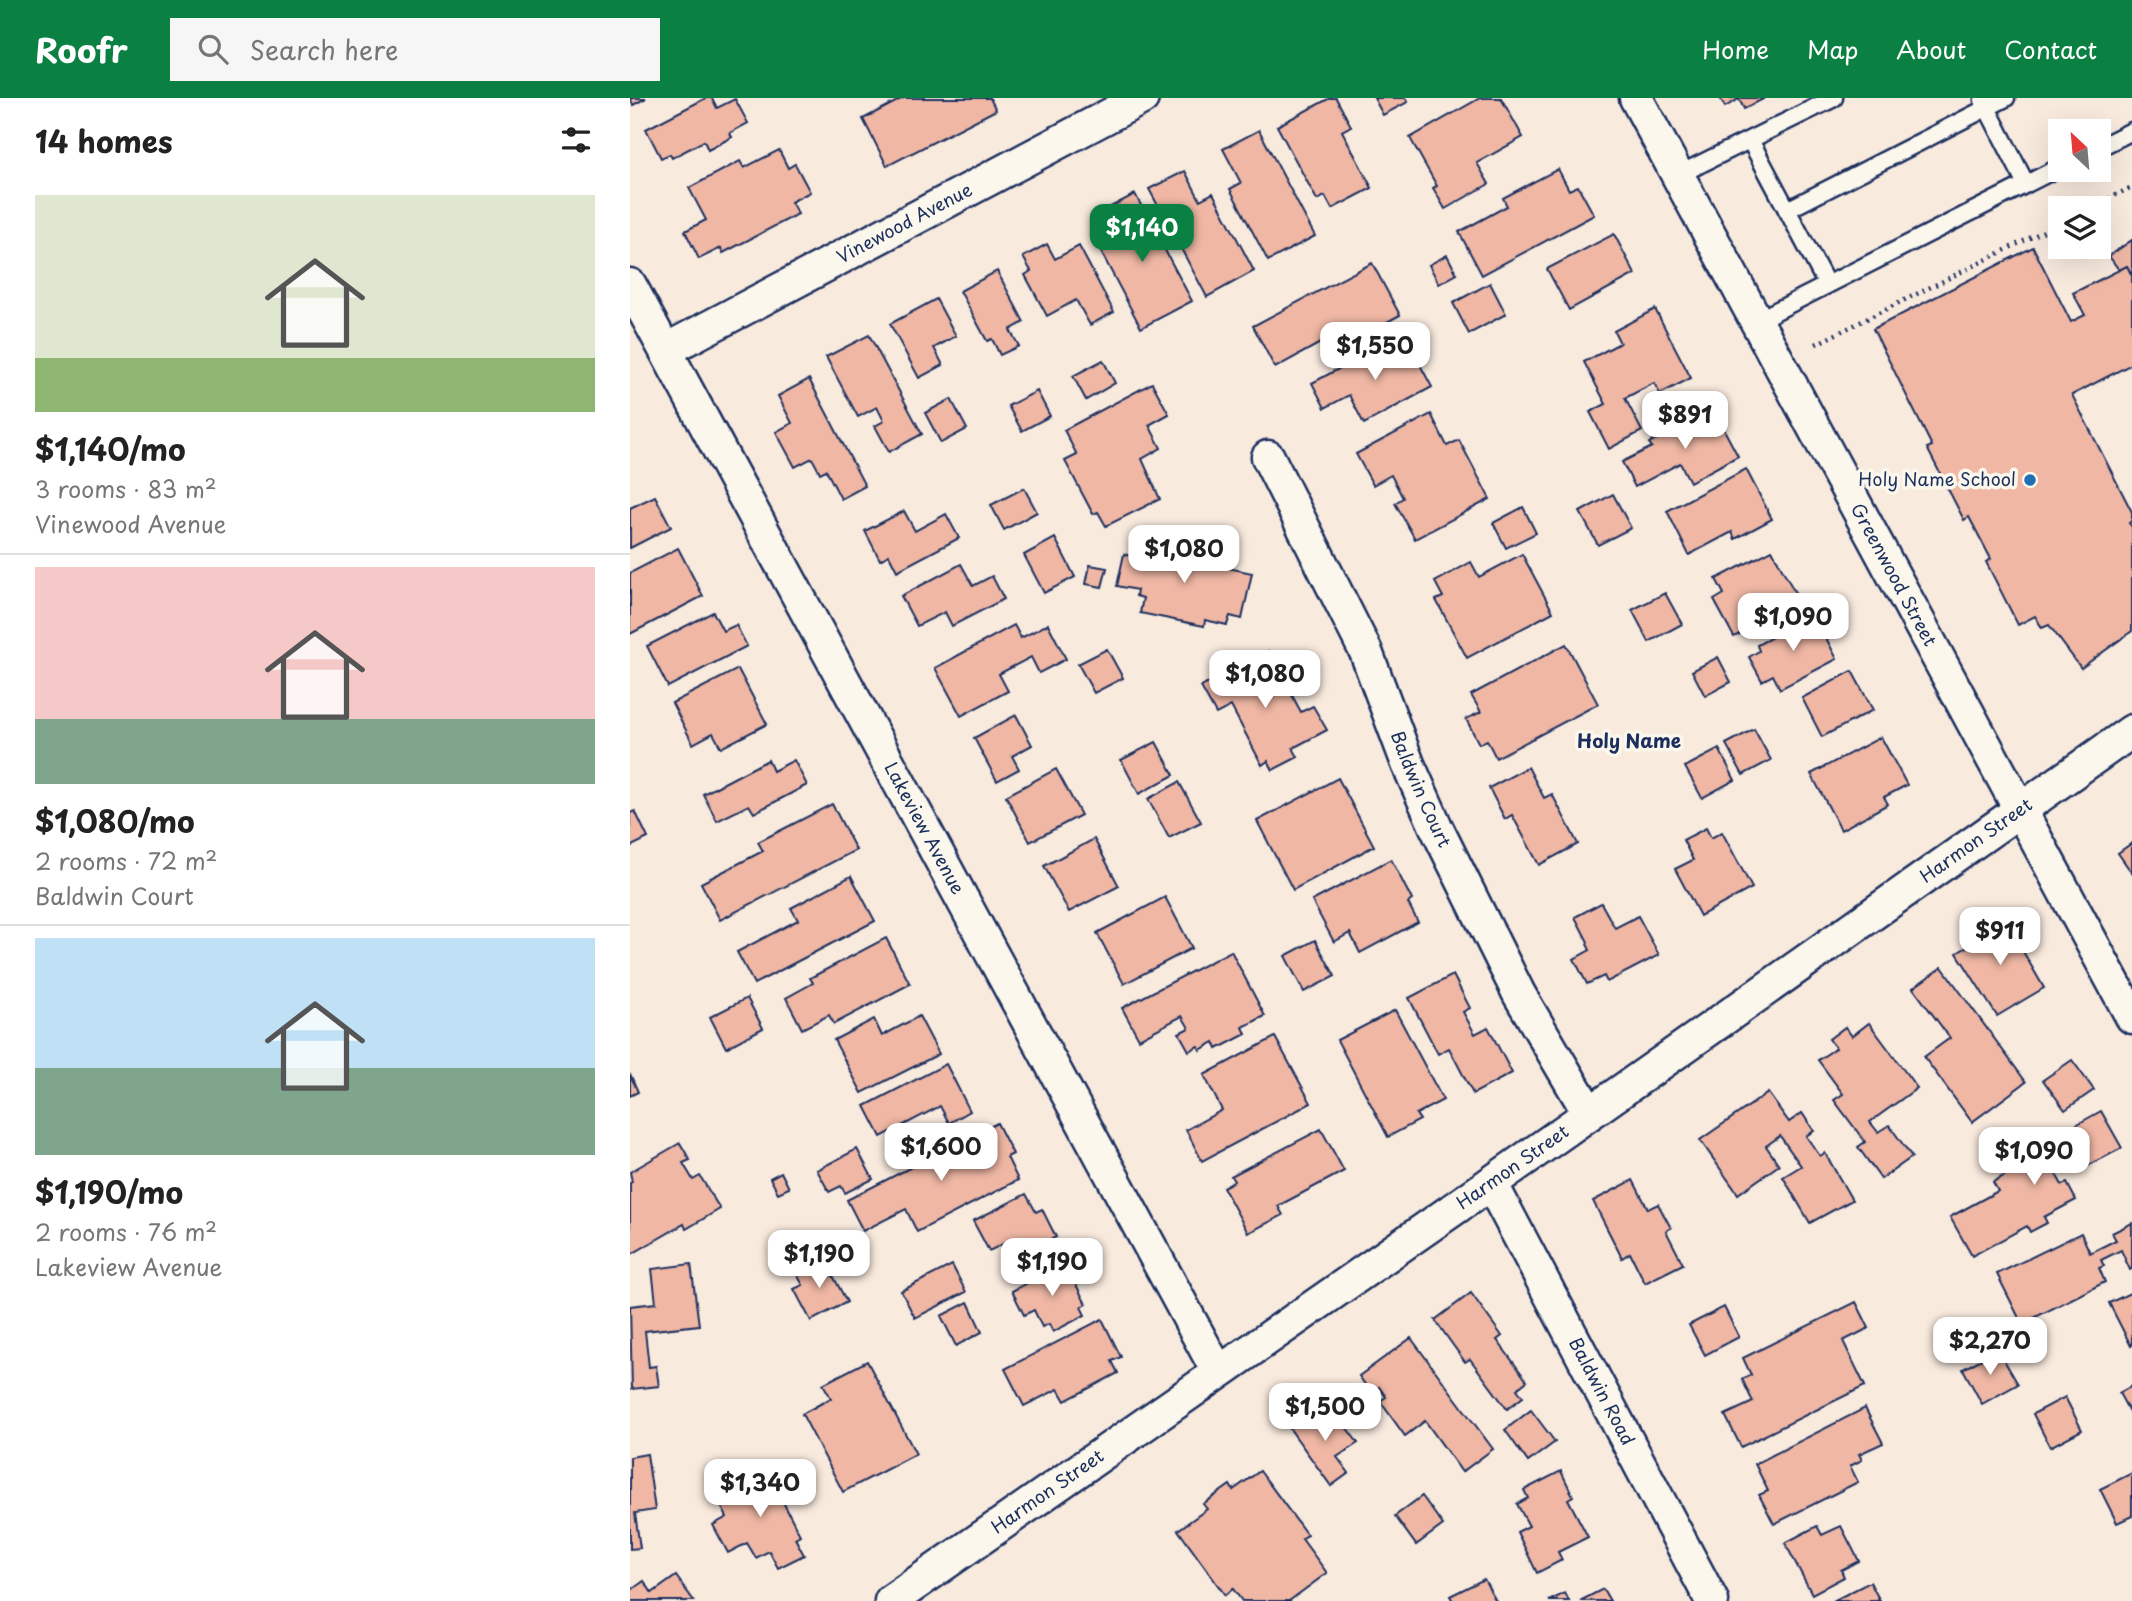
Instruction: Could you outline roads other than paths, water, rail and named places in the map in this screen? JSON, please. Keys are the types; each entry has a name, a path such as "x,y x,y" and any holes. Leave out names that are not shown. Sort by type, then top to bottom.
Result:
{"street":[{"name":"Vinewood Avenue","path":"666,351 1089,110 1142,98"},
{"name":"Greenwood Street","path":"1636,98 2132,1017"},
{"name":"Lakeview Avenue","path":"630,285 1218,1372"},
{"name":"Baldwin Court","path":"1268,457 1366,652 1408,764 1436,827 1519,994 1589,1113"},
{"name":"Harmon Street","path":"891,1601 2132,732"},
{"name":"Baldwin Road","path":"1491,1183 1712,1601"}],"lane":[{"path":"1678,176 1834,98"},
{"path":"1787,210 1984,103 2006,98"},
{"path":"1984,103 2026,184"},
{"path":"2111,142 2132,131"},
{"path":"1750,140 1827,285"},
{"path":"1756,321 2048,173"}],"place":[{"name":"Holy Name School","path":"2030,480"}],"district":[{"name":"Holy Name","path":"1629,741"}]}
